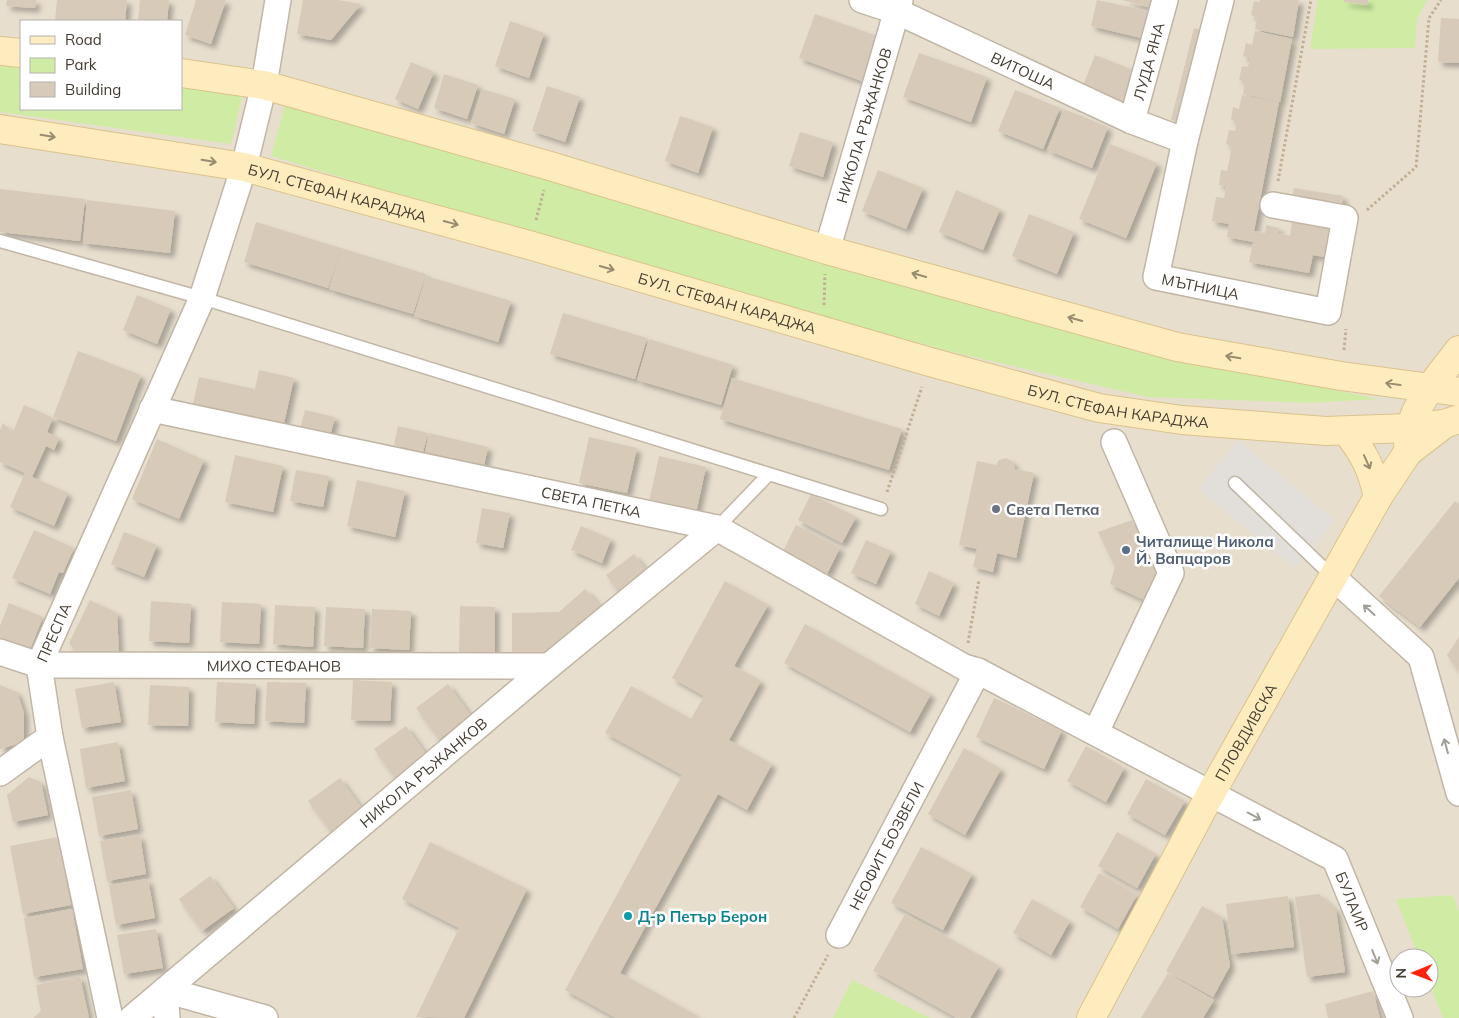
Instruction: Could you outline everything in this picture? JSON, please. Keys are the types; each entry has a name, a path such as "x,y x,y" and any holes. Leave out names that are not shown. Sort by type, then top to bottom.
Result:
{"street":[{"path":"264,85 278,0"},
{"name":"ВИТОША","path":"862,0 898,6 1132,121 1185,141"},
{"name":"ЛУДА ЯНА","path":"1132,121 1165,0"},
{"name":"МЪТНИЦА","path":"1220,0 1185,141 1156,277 1328,312 1345,218 1273,205"},
{"name":"НИКОЛА РЪЖАНКОВ","path":"827,250 898,6"},
{"path":"0,51 20,53"},
{"path":"182,73 264,85 550,166 827,250 1177,347 1341,376 1459,392"},
{"name":"ПРЕСПА","path":"110,1018 50,737 39,665 202,298 244,167 264,85"},
{"name":"БУЛ. СТЕФАН КАРАДЖА","path":"0,129 244,167 529,245 930,362 1099,408 1182,420 1346,431 1408,440 1454,417"},
{"name":"ПЛОВДИВСКА","path":"1091,1018 1211,793 1378,497 1408,440 1429,389 1459,350"},
{"name":"СВЕТА ПЕТКА","path":"152,409 717,528 971,669 1211,793"},
{"path":"1346,431 1362,450 1373,475 1378,497"},
{"path":"1096,732 1171,573 1114,442"},
{"name":"НИКОЛА РЪЖАНКОВ","path":"132,1018 549,666 717,528"},
{"path":"1334,578 1422,657 1459,793"},
{"name":"МИХО СТЕФАНОВ","path":"0,652 39,665 549,666"},
{"name":"НЕОФИТ БОЗВЕЛИ","path":"838,935 971,669"},
{"path":"0,773 50,737"},
{"name":"БУЛАИР","path":"1211,793 1335,859 1400,1018"},
{"path":"166,1018 165,990 265,1018"}],"lane":[{"path":"0,241 202,298 881,508"},
{"path":"717,528 769,474"},
{"path":"1235,483 1334,578"}],"path":[{"path":"1273,205 1311,0"},
{"path":"1366,211 1416,167 1429,18 1441,0"},
{"path":"529,245 550,166"},
{"path":"822,331 827,250"},
{"path":"1341,376 1346,327"},
{"path":"881,508 930,362"},
{"path":"971,669 979,580"},
{"path":"794,1018 838,935"}],"shaded area":[{"path":"0,0 1459,0 1459,1018 0,1018"},
{"path":"1238,441 1335,520 1295,568 1198,489"}],"green space":[{"path":"1318,0 1427,0 1417,19 1415,48 1310,49"},
{"path":"0,63 20,66 20,110 182,110 182,85 243,92 231,144 0,112"},
{"path":"286,102 1156,352 1378,399 1309,403 1148,397 948,351 528,234 271,156"},
{"path":"1453,895 1459,912 1459,1018 1443,1018 1435,998 1439,998 1439,948 1415,948 1396,899"},
{"path":"852,980 930,1018 833,1018"}],"building":[{"path":"7,0 36,0 35,8 6,6"},
{"path":"57,0 127,0 125,20 55,20"},
{"path":"140,0 169,0 167,20 138,20"},
{"path":"196,0 226,0 211,44 185,35"},
{"path":"303,0 338,0 361,4 331,40 297,34"},
{"path":"1097,0 1148,11 1141,38 1091,26"},
{"path":"1122,0 1154,0 1152,8"},
{"path":"1260,0 1299,0 1293,37 1255,29 1257,17 1251,15 1254,1 1260,2"},
{"path":"1344,0 1368,0 1368,5 1344,2"},
{"path":"815,14 883,38 867,83 799,58"},
{"path":"1441,18 1459,19 1459,63 1438,62"},
{"path":"510,21 544,33 529,78 495,66"},
{"path":"1194,28 1206,31 1183,123 1171,120"},
{"path":"1255,31 1292,39 1280,102 1243,94 1245,82 1239,80 1242,66 1248,67 1250,58 1243,56 1246,43 1252,45"},
{"path":"919,53 987,77 971,122 903,97"},
{"path":"1095,55 1138,72 1126,105 1082,88"},
{"path":"411,62 434,72 418,109 395,99"},
{"path":"444,74 478,85 467,119 434,108"},
{"path":"547,86 580,97 565,142 532,131"},
{"path":"482,89 515,99 504,134 471,123"},
{"path":"1015,90 1060,108 1043,149 998,131"},
{"path":"1242,95 1279,102 1254,231 1265,233 1266,225 1279,228 1278,233 1290,236 1292,222 1335,230 1330,258 1313,255 1309,273 1249,262 1253,242 1227,237 1229,224 1212,221 1216,197 1224,198 1226,186 1219,185 1221,170 1227,171 1232,146 1226,144 1229,130 1235,131 1237,121 1231,120 1233,107 1239,109"},
{"path":"1064,109 1108,127 1092,168 1047,150"},
{"path":"680,116 713,127 698,173 665,161"},
{"path":"800,132 833,142 823,177 789,166"},
{"path":"1110,144 1157,163 1126,238 1079,219"},
{"path":"878,170 923,188 906,229 862,211"},
{"path":"1294,188 1343,196 1341,210 1291,202"},
{"path":"0,189 85,199 80,241 0,232"},
{"path":"956,190 1000,209 983,250 939,232"},
{"path":"87,200 175,211 170,253 83,243"},
{"path":"1029,214 1074,232 1057,274 1012,256"},
{"path":"256,222 426,274 413,314 329,289 340,252 328,288 244,262"},
{"path":"426,276 511,301 498,342 414,316"},
{"path":"137,295 171,309 157,344 123,330"},
{"path":"563,313 647,338 635,379 550,354"},
{"path":"649,339 733,365 721,405 637,380"},
{"path":"78,351 141,375 116,441 53,417"},
{"path":"259,370 294,378 283,428 192,408 199,377 255,389"},
{"path":"732,378 902,429 889,470 720,419"},
{"path":"24,405 53,418 47,432 59,438 54,450 46,446 32,477 68,493 54,526 10,507 25,473 0,462 0,430 3,423 13,432"},
{"path":"305,410 335,417 330,436 300,429"},
{"path":"398,426 428,433 423,452 394,445"},
{"path":"429,433 488,447 484,466 425,452"},
{"path":"589,437 637,448 627,493 579,483"},
{"path":"157,439 204,460 179,519 132,499"},
{"path":"235,455 283,466 273,512 225,502"},
{"path":"659,456 706,467 696,513 649,502"},
{"name":"Света Петка","path":"1006,458 1013,462 1015,469 1034,473 1016,558 997,553 993,572 973,567 977,549 959,545 977,461 996,465 999,460"},
{"path":"296,470 329,476 323,507 290,501"},
{"path":"357,480 405,491 395,537 347,526"},
{"path":"811,494 856,517 842,543 798,520"},
{"path":"1455,501 1459,504 1459,578 1420,627 1379,596"},
{"path":"482,508 510,513 503,548 476,543"},
{"name":"Читалище Никола Й. Вапцаров","path":"1132,520 1157,573 1144,600 1110,584 1115,567 1098,532"},
{"path":"796,525 840,548 827,574 783,551"},
{"path":"581,526 611,539 602,563 571,550"},
{"path":"34,530 74,548 63,573 59,572 50,594 12,578"},
{"path":"124,532 157,545 144,577 111,564"},
{"path":"866,540 891,551 876,584 851,573"},
{"path":"634,554 650,575 622,596 606,575"},
{"path":"929,571 954,583 939,616 915,604"},
{"path":"725,581 768,605 734,666 761,681 729,740 772,764 747,810 718,794 620,973 701,1018 616,1018 565,990 682,775 605,733 631,686 691,719 704,696 672,678"},
{"path":"585,589 604,610 558,652 512,653 512,613 559,612"},
{"path":"90,600 117,613 119,655 79,657 69,643"},
{"path":"151,601 191,604 189,643 149,641"},
{"path":"222,602 261,604 259,644 220,642"},
{"path":"9,603 43,617 29,652 0,640 0,626"},
{"path":"275,605 315,607 313,647 273,644"},
{"path":"460,606 495,607 495,653 459,653"},
{"path":"326,607 365,609 363,648 324,646"},
{"path":"372,609 411,611 409,650 370,648"},
{"path":"805,624 931,694 910,732 784,663"},
{"path":"1459,637 1459,672 1447,655"},
{"path":"353,680 392,682 390,721 351,720"},
{"path":"114,682 121,722 82,728 75,689"},
{"path":"217,682 256,684 254,724 215,722"},
{"path":"267,682 306,683 304,723 265,721"},
{"path":"448,684 471,716 439,739 416,708"},
{"path":"0,685 17,692 24,713 24,742 0,749"},
{"path":"150,685 189,687 188,726 148,725"},
{"path":"994,698 1062,730 1044,769 976,737"},
{"path":"406,726 429,758 397,781 374,749"},
{"path":"118,742 125,781 86,788 80,749"},
{"path":"1086,746 1124,768 1106,802 1067,781"},
{"path":"964,748 1001,769 965,835 928,814"},
{"path":"29,777 41,782 48,815 13,822 7,795"},
{"path":"340,778 363,810 332,833 308,801"},
{"path":"1146,779 1185,801 1165,835 1127,814"},
{"path":"131,790 138,829 99,836 92,797"},
{"path":"1117,832 1156,854 1137,888 1098,866"},
{"path":"140,835 146,874 107,881 100,841"},
{"path":"58,837 71,905 23,914 10,846"},
{"path":"430,842 527,889 464,1018 416,1017 459,928 402,899"},
{"path":"921,847 972,874 943,930 891,903"},
{"path":"1099,873 1137,895 1118,929 1080,907"},
{"path":"210,876 234,908 202,931 179,899"},
{"path":"148,879 155,918 116,925 109,885"},
{"path":"1319,894 1336,910 1345,972 1307,977 1295,897"},
{"path":"1288,896 1294,947 1232,954 1226,904"},
{"path":"1032,899 1070,921 1051,955 1013,933"},
{"path":"1202,906 1222,917 1230,966 1213,997 1166,971"},
{"path":"72,909 83,969 34,977 24,918"},
{"path":"905,914 999,966 970,1018 957,1018 873,971"},
{"path":"156,929 163,968 124,974 117,935"},
{"path":"1168,973 1214,1000 1203,1018 1141,1018"},
{"path":"80,976 89,1018 33,1018 41,1011 36,985"},
{"path":"1373,991 1380,1018 1328,1018 1325,1004"}],"place":[{"name":"Света Петка","path":"996,509"},
{"name":"Читалище Никола Й. Вапцаров","path":"1126,550"},
{"name":"Д-р Петър Берон","path":"628,916"}]}
